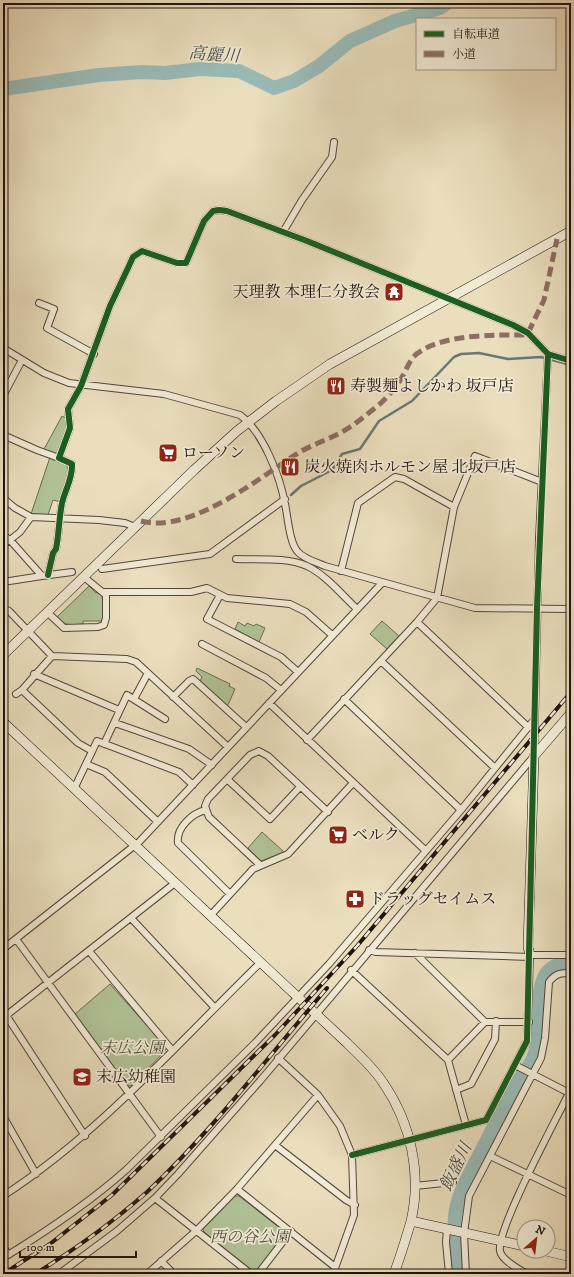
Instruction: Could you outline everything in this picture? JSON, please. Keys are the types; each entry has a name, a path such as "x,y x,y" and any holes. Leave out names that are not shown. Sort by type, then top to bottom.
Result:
{"street":[{"path":"283,232 302,200 332,157 334,142"},
{"path":"59,458 70,428 68,409 81,386 94,354 110,306 134,256 139,252 146,252 177,263 186,263 207,216 213,211 220,210 283,232 523,329 548,354 571,361"},
{"path":"3,655 219,446 303,381 448,298 571,231"},
{"path":"39,303 54,309 47,328 94,354"},
{"path":"3,348 56,378 81,386 164,394 240,415 249,422 275,469 284,499 289,529 298,552 325,566 475,608 568,608"},
{"path":"352,1155 486,1120 517,1066 527,1041 529,1022 530,956 528,947 537,608 548,354"},
{"path":"3,396 22,360"},
{"path":"3,435 72,464 71,479 62,502 56,550 53,553 45,575"},
{"path":"307,740 417,622 437,598 454,507 475,456 542,482"},
{"path":"341,571 358,503 395,477 404,479 454,507"},
{"path":"3,498 16,508 31,516 99,520 125,523 135,527"},
{"path":"102,569 210,554 284,499"},
{"path":"3,544 20,532 31,516"},
{"path":"3,535 10,540 45,575"},
{"path":"236,559 293,562 308,567 320,574 356,609"},
{"path":"3,582 72,572"},
{"path":"46,612 64,628 102,626 106,618 107,598 103,592 84,576"},
{"path":"3,949 135,846 382,582"},
{"path":"103,592 191,592 207,588 227,598 290,604 306,612 332,635"},
{"path":"220,595 207,619 281,657 298,672"},
{"path":"3,608 9,611 52,656 118,657 136,662 228,747"},
{"path":"417,622 528,728"},
{"path":"202,644 266,678 281,690"},
{"path":"16,694 22,690 34,674 52,656"},
{"path":"381,661 495,768"},
{"path":"34,674 119,710"},
{"path":"134,700 148,674"},
{"path":"173,697 189,681 193,680 246,727"},
{"path":"22,690 78,743 92,751"},
{"path":"104,744 115,723 119,710 127,694 165,719"},
{"path":"344,700 461,810"},
{"path":"269,703 426,851"},
{"path":"59,1274 103,1242 155,1198 192,1159 571,713"},
{"path":"3,1246 8,1255 63,1221 105,1189 161,1137 298,998 461,810 534,720"},
{"path":"3,722 369,1065 384,1083 396,1104 410,1140 414,1164 415,1186 411,1221 394,1274"},
{"path":"115,723 189,749 212,764"},
{"path":"74,789 97,741 179,772 193,785"},
{"path":"260,865 209,817 206,810 208,799 250,754 259,751 268,756 328,812"},
{"path":"86,764 105,772 158,822"},
{"path":"227,779 270,819 300,787"},
{"path":"210,916 253,869 288,854 353,783"},
{"path":"206,810 195,814 180,830 177,837 178,843 230,894"},
{"path":"85,1136 5,1016 175,883"},
{"path":"131,918 215,1008"},
{"path":"16,939 161,1137"},
{"path":"369,950 376,952 571,956"},
{"path":"89,951 172,1050"},
{"path":"415,953 485,1022"},
{"path":"3,1196 36,1174 85,1136 260,962"},
{"path":"352,970 448,1060 466,1125"},
{"path":"466,1274 463,1232 469,1196 541,1058 544,1048 549,982 554,976 560,973 571,973"},
{"path":"456,1090 467,1087 471,1084 495,1039 496,1021"},
{"path":"448,1060 485,1022 529,1022"},
{"path":"278,1058 318,1094 340,1126 352,1155 355,1205 354,1215 333,1274"},
{"path":"517,1066 570,1094 528,1174 500,1241 500,1253 504,1258 528,1274"},
{"path":"147,1274 196,1231 237,1189 318,1094"},
{"path":"3,1116 36,1174"},
{"path":"275,1145 346,1200 355,1205"},
{"path":"490,1156 571,1195"},
{"path":"415,1186 453,1182"},
{"path":"237,1189 335,1267"},
{"path":"155,1198 251,1274"},
{"path":"411,1221 516,1244"},
{"path":"448,1229 446,1242 449,1274"},
{"path":"258,1274 291,1231"},
{"path":"556,1253 571,1257"},
{"path":"162,1262 174,1274"}],"green space":[{"path":"62,416 67,419 68,426 58,456 43,451"},
{"path":"50,457 64,463 69,471 60,502 53,500 48,515 31,514"},
{"path":"89,586 95,592 102,595 104,617 101,621 83,621 83,624 72,625 59,621 56,618"},
{"path":"382,621 399,636 387,649 370,634"},
{"path":"238,622 245,626 247,623 254,626 256,624 265,628 259,642 235,629"},
{"path":"197,668 230,684 229,686 235,689 227,707 200,681 202,677 196,671"},
{"path":"262,832 284,852 261,861 248,848"},
{"name":"末広公園","path":"110,984 166,1047 165,1051 131,1086 128,1086 75,1014"},
{"name":"西の谷公園","path":"235,1196 239,1196 285,1232 286,1236 258,1271 253,1272 204,1232 203,1229"}],"waterway":[{"name":"高麗川","path":"3,89 99,75 142,72 165,73 200,69 239,71 274,88 294,81 319,66 350,41 395,21 440,8 447,3"},
{"path":"291,495 301,486 332,470 342,454 360,449 379,421 412,401 454,357 461,354 479,353 508,359 541,357 571,365"},
{"name":"飯盛川","path":"458,1274 454,1228 460,1194 517,1083 534,1057 537,1041 539,996 542,983 548,972 557,965 571,964"}],"railway":[{"path":"3,1274 50,1244 112,1195 275,1035 357,946 571,692"},
{"path":"35,1274 78,1246 106,1225 147,1192 171,1169 240,1093 327,988"}],"marked path":[{"path":"141,521 161,523 181,519 202,512 244,489 298,453 344,431 381,403 398,384 414,356 432,345 457,338 525,335 528,333 544,300 557,239"}],"cycle path":[{"path":"48,575 53,553 56,549 62,503 72,469 72,464 59,458 70,428 68,409 81,386 110,306 133,257 142,251 177,263 186,263 204,221 213,211 227,211 307,241 513,325 528,333 548,354 571,361"},
{"path":"352,1155 486,1120 527,1041 537,608 548,354"}],"place":[{"name":"天理教 本理仁分教会","path":"394,292"},
{"name":"寿製麺よしかわ 坂戸店","path":"336,386"},
{"name":"ローソン","path":"168,453"},
{"name":"炭火焼肉ホルモン屋 北坂戸店","path":"290,467"},
{"name":"ベルク","path":"338,835"},
{"name":"ドラッグセイムス","path":"355,899"},
{"name":"末広幼稚園","path":"82,1077"}]}
